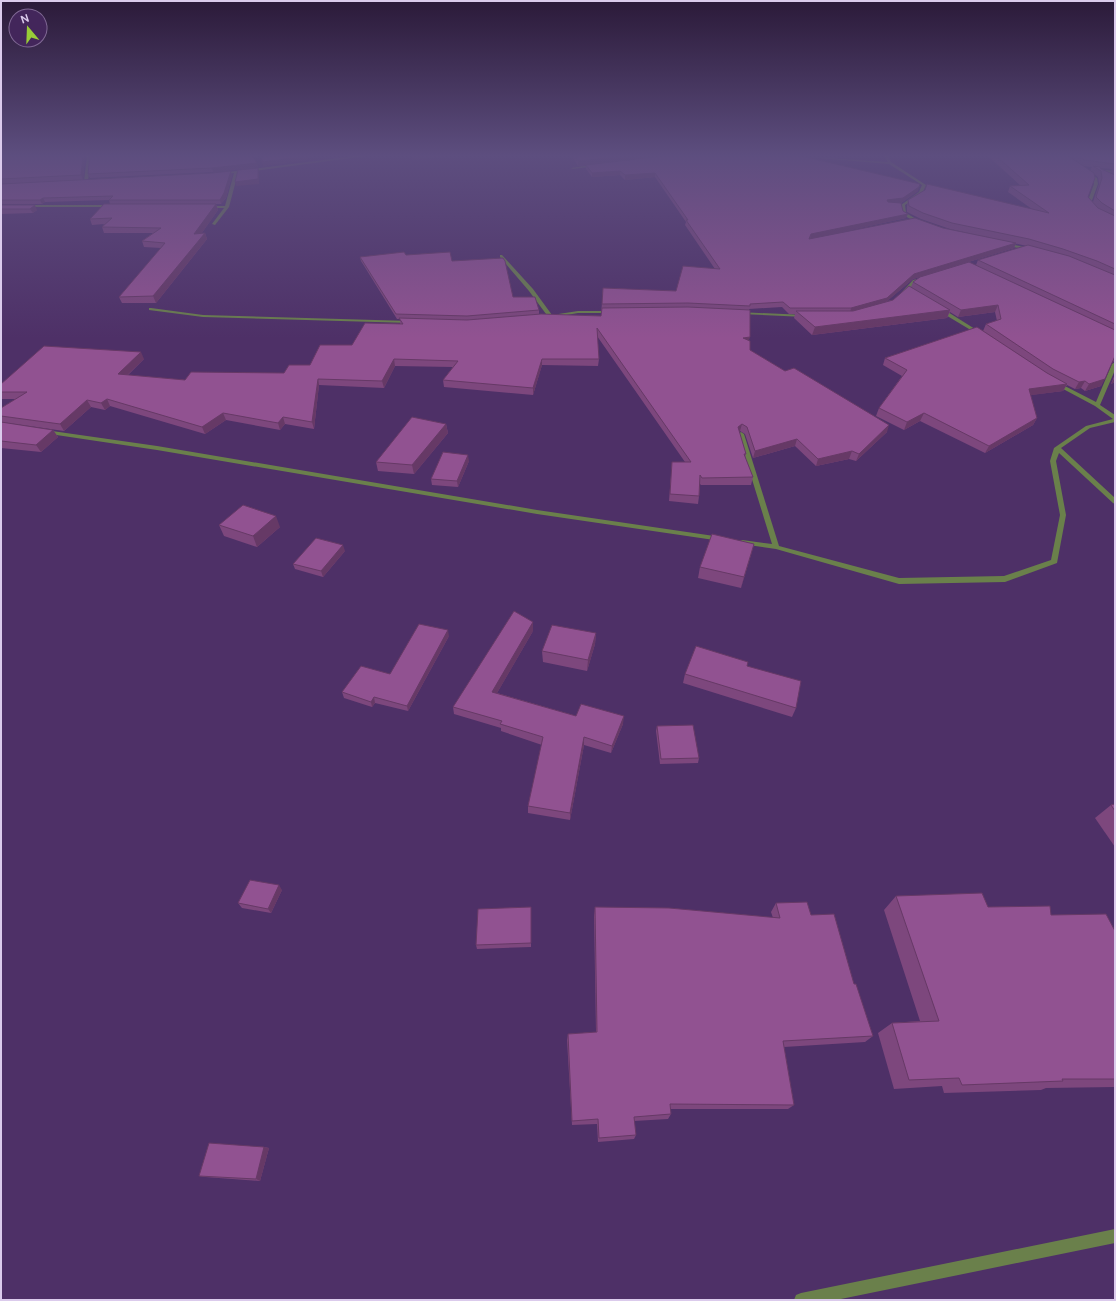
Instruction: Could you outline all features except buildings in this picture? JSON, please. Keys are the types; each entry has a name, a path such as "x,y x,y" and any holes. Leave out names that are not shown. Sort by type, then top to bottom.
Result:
{"street":[{"path":"214,224 220,217"},
{"path":"908,217 927,225"},
{"path":"906,221 913,220"},
{"path":"1003,243 1040,252"},
{"path":"1012,253 1026,248"},
{"path":"500,256 531,290 551,317"},
{"path":"897,298 915,281 930,276"},
{"path":"906,290 913,294"},
{"path":"934,306 987,338"},
{"path":"151,309 203,316 413,322"},
{"path":"544,317 578,312 617,312"},
{"path":"734,313 811,316"},
{"path":"1097,405 1115,364"},
{"path":"1052,382 1097,405 1115,419"},
{"path":"737,541 776,547 899,581 1005,579 1054,561 1063,515 1053,461 1057,448 1088,427 1115,419"},
{"path":"40,431 157,448 537,512 730,540"},
{"path":"741,434 776,547"},
{"path":"1057,448 1115,502"},
{"path":"801,1300 1115,1236"}]}
